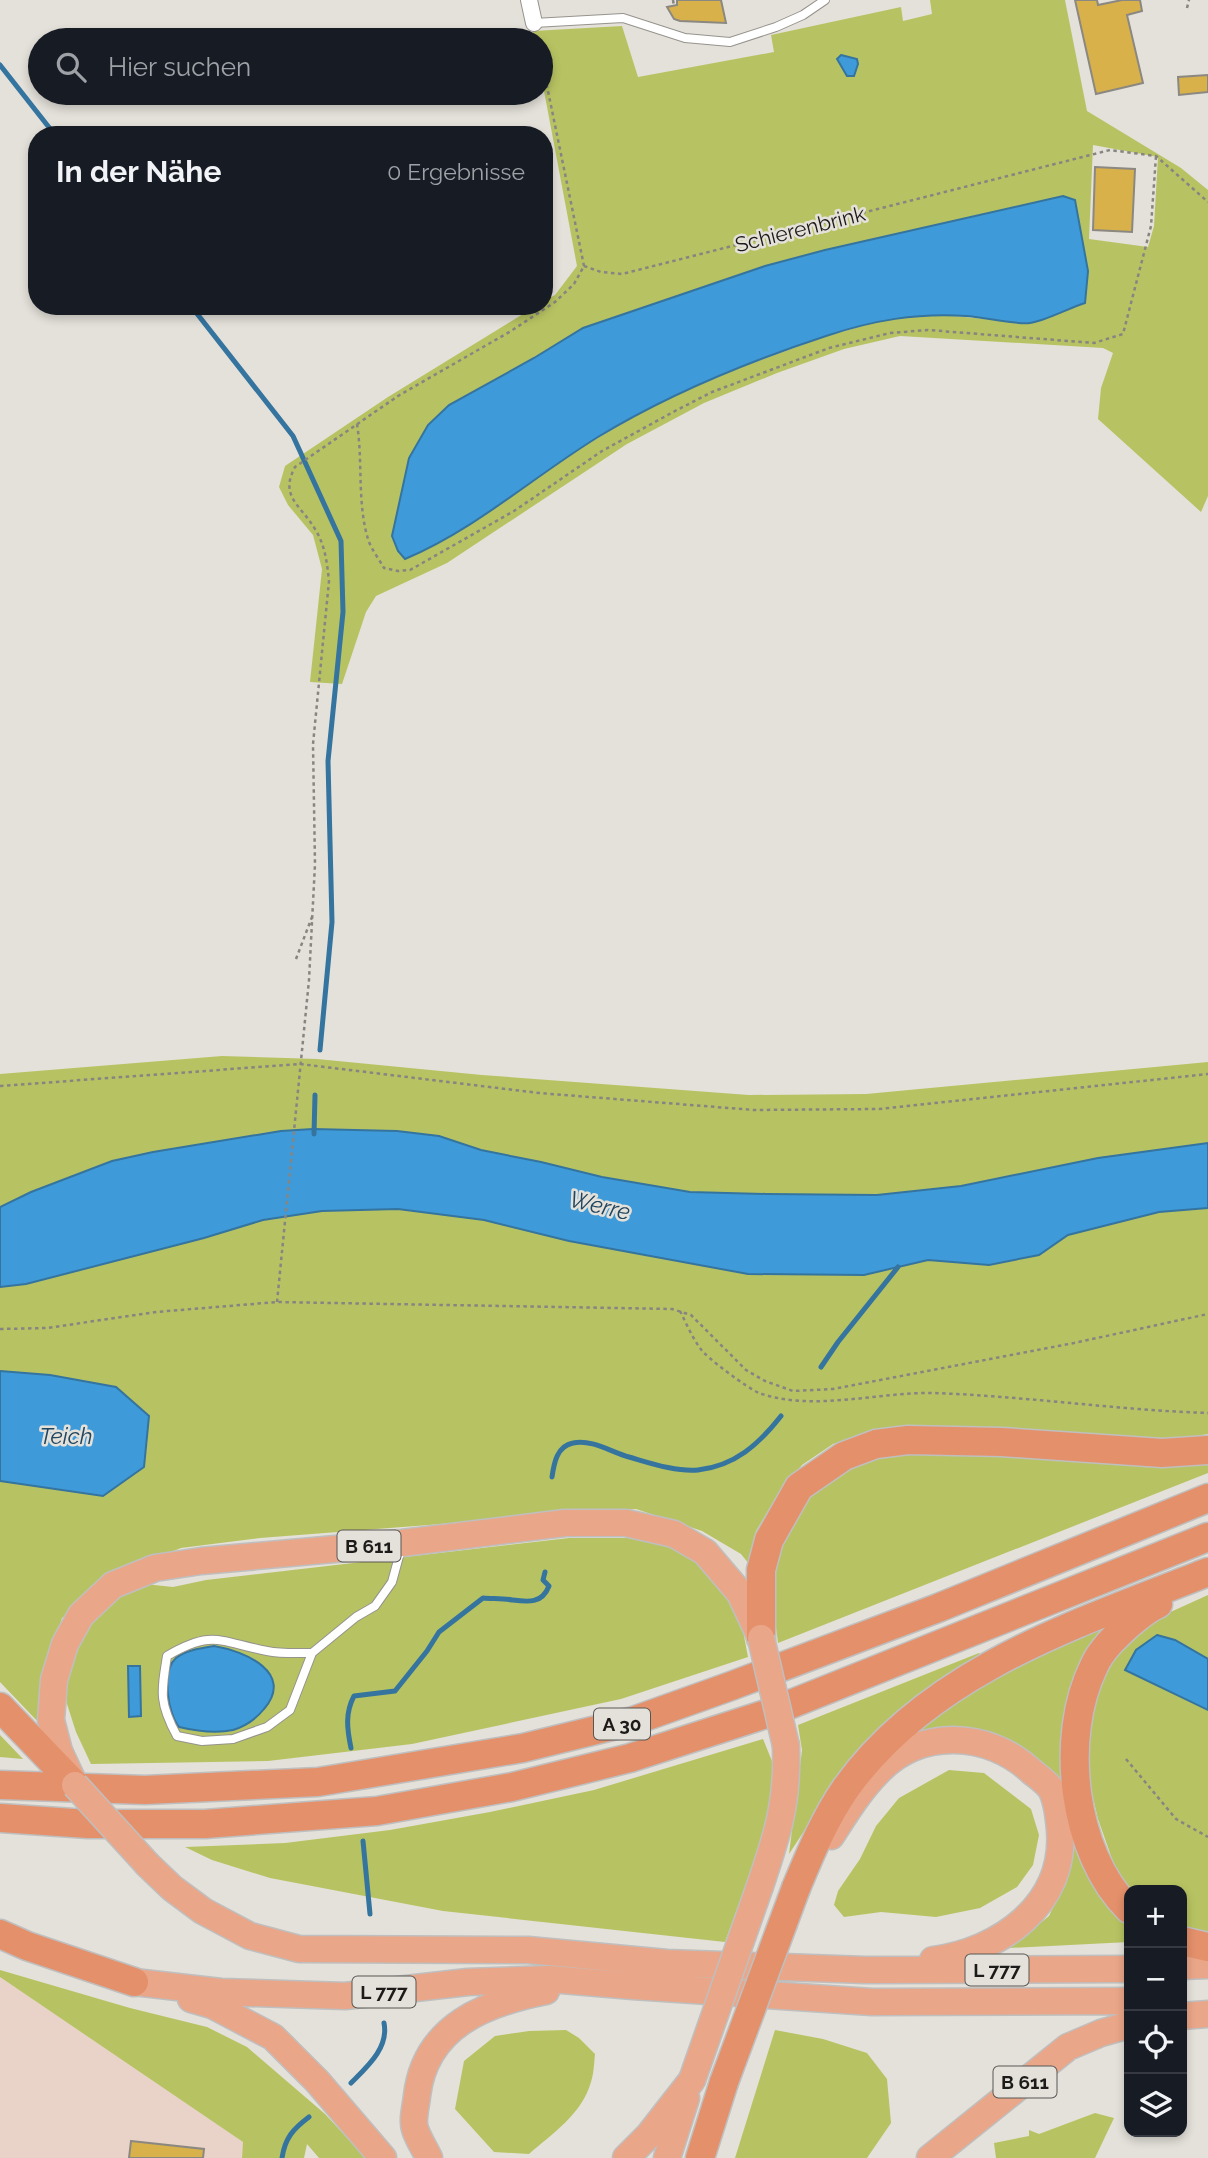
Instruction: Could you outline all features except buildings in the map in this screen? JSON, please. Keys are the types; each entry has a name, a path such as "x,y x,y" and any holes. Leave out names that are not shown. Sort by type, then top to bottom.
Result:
{"highway":[{"path":"761,1638 761,1570 769,1540 799,1487 844,1456 876,1444 908,1440 1002,1441 1163,1453 1208,1450"},
{"name":"A 30","path":"0,1785 145,1790 318,1782 523,1748 633,1721 731,1686 938,1608 1208,1498"},
{"name":"B 611","path":"50,1750 54,1680 65,1644 81,1615 113,1585 155,1568 565,1523 626,1523 674,1534 705,1552 740,1593 761,1638 786,1746 787,1780 778,1832 667,2158"},
{"name":"A 30","path":"0,1818 88,1824 205,1824 377,1811 512,1787 630,1758 766,1714 1208,1536"},
{"path":"700,2158 724,2082 813,1846 845,1789 880,1746 903,1723 960,1684 1030,1645 1208,1572"},
{"path":"1124,1904 1100,1870 1084,1825 1075,1774 1075,1728 1081,1703 1094,1665 1114,1637 1148,1608 1208,1582"},
{"path":"0,1707 50,1750 75,1785"},
{"path":"796,1888 848,1809 879,1770 914,1747 959,1739 989,1744 1021,1761 1051,1789 1059,1817 1062,1850 1050,1888 1019,1927 979,1948 945,1958 865,1970"},
{"name":"L 777","path":"75,1785 148,1866 203,1911 250,1936 299,1949 528,1950 667,1963 865,1970 1124,1969"},
{"path":"0,1934 27,1946 134,1982 212,2005 273,2038 317,2081 383,2158"},
{"path":"1187,1942 1208,1947"},
{"path":"1187,1966 1208,1965"},
{"name":"L 777","path":"134,1982 221,1993 345,1996 468,1982 550,1979 872,2002 1124,2001"},
{"path":"429,2158 414,2126 419,2077 439,2039 475,2012 514,1997 584,1987 633,1986"},
{"path":"1187,1999 1208,1998"},
{"path":"1187,2016 1208,2014"},
{"name":"B 611","path":"930,2158 1068,2047 1124,2026"},
{"path":"626,2158 649,2135 692,2080"}],"street":[{"path":"529,0 534,23"}],"lane":[{"path":"534,23 623,19 685,38 730,42 776,27 803,15 825,0"},
{"path":"312,1653 269,1652 210,1639 189,1643 167,1656 162,1699 168,1720 177,1736 202,1741 233,1739 267,1727 290,1710 312,1653 356,1617 376,1606 391,1582 402,1543"}],"path":[{"path":"673,0 674,6"},
{"path":"1187,8 1189,0"},
{"path":"551,105 584,266 574,284 553,303"},
{"name":"Schierenbrink","path":"584,266 601,272 622,274 1110,150 1156,156"},
{"path":"357,424 364,516 369,541 384,568 410,570 514,511 602,451 675,411 712,392 829,348 890,332 928,330 1094,343 1123,334 1151,226 1156,156"},
{"path":"1156,156 1208,202"},
{"path":"277,1302 314,909 313,744 329,581 322,543 314,527 289,495 288,480 295,467 397,396 535,315"},
{"path":"296,959 307,936 314,909"},
{"path":"0,1086 300,1064 539,1093 754,1110 879,1109 1208,1074"},
{"path":"0,1329 47,1328 156,1312 277,1302 673,1309 691,1315 746,1370 765,1381 793,1391 847,1387 1208,1314"},
{"path":"680,1311 701,1351 757,1392 782,1399 832,1401 929,1393 1142,1411 1208,1413"},
{"path":"1126,1759 1176,1819 1208,1837"}],"shaded area":[{"path":"0,1977 243,2142 242,2158 0,2158"}],"green space":[{"path":"930,0 1065,0 1087,111 1181,168 1208,190 1208,496 1201,512 1098,419 1101,388 1113,353 1103,348 900,336 844,349 777,373 704,403 627,444 447,563 376,596 366,612 342,684 310,682 322,569 313,535 288,505 279,487 285,466 388,397 521,315 553,315 553,296 577,266 553,139 553,126 551,126 547,105 553,105 553,30 622,26 638,77 774,52 771,35 901,7 903,21 932,14","holes":["1093,145 1158,157 1154,226 1148,247 1089,239","1063,196 1030,323 933,314 891,318 827,336 744,366 657,403 596,439 392,536 409,458 449,405 583,328 765,266"]},
{"path":"222,1056 317,1059 482,1075 749,1095 866,1094 1208,1062 1208,1143 1098,1158 961,1186 877,1195 767,1194 690,1192 602,1177 481,1150 439,1136 397,1131 313,1129 281,1131 112,1161 0,1207 0,1074"},
{"path":"1208,1208 1208,1434 1179,1439 1036,1430 881,1430 833,1444 802,1465 781,1489 756,1531 749,1564 741,1554 702,1531 636,1509 260,1538 181,1548 121,1572 62,1618 45,1672 41,1725 0,1682 0,1481 103,1496 50,1375 0,1371 0,1287 27,1284 263,1220 322,1211 398,1209 484,1220 569,1241 748,1274 864,1275 928,1260 989,1265 1039,1255 1068,1235 1159,1212"},
{"path":"907,1451 1208,1463 1208,1473 778,1643 771,1587 783,1539 809,1493 851,1462"},
{"path":"569,1538 633,1538 675,1548 713,1573 738,1604 748,1657 621,1699 412,1744 268,1761 91,1764 76,1732 67,1704 67,1683 82,1636 112,1597 145,1584 173,1587 206,1580"},
{"path":"1208,1595 1208,1659 1175,1640 1157,1635 1136,1650 1197,1705 1208,1710 1208,1933 1187,1929 1187,1885 1126,1885 1118,1876 1098,1819 1087,1773 1093,1699 1113,1660 1144,1624"},
{"path":"1137,1606 1071,1714 1106,1901 1124,1919 1124,1942 1009,1948 1049,1916 1067,1878 1072,1851 1030,1757 899,1740 966,1688"},
{"path":"979,1653 981,1656 835,1784 789,1854 802,1750 798,1725"},
{"path":"0,1735 23,1759 0,1757"},
{"path":"763,1739 774,1766 773,1810 725,1942 443,1911 270,1878 212,1860 185,1847 285,1843 390,1830 490,1812 594,1790"},
{"path":"949,1770 984,1773 1031,1809 1039,1835 1033,1865 1017,1887 980,1908 936,1917 881,1912 844,1917 834,1905 838,1891 860,1859 876,1826 899,1798"},
{"path":"0,1970 130,2008 207,2027 247,2047 325,2114 366,2158 319,2158 307,2144 304,2158 242,2158 243,2142 0,1977"},
{"path":"566,2030 579,2038 595,2054 592,2079 581,2104 566,2122 529,2154 494,2152 455,2109 464,2061 495,2036 529,2031"},
{"path":"775,2030 823,2039 867,2053 887,2079 891,2123 867,2158 735,2158"},
{"path":"1095,2113 1114,2118 1095,2158 996,2158 994,2143 1029,2136 1029,2130 1039,2134"}],"water":[{"path":"841,55 857,59 854,76 847,76 837,59"},
{"path":"1063,196 1075,200 1088,271 1085,303 1030,323 948,315 895,319 844,330 796,346 709,380 652,407 574,452 456,533 405,559 398,551 392,536 409,458 428,425 449,405 583,328 765,266"},
{"name":"Werre","path":"281,1131 397,1131 439,1136 481,1150 602,1177 690,1192 767,1194 877,1195 961,1186 1098,1158 1208,1143 1208,1208 1159,1212 1068,1235 1039,1255 989,1265 928,1260 864,1275 748,1274 569,1241 484,1220 398,1209 322,1211 263,1220 26,1284 0,1287 0,1207 112,1161"},
{"name":"Teich","path":"0,1371 50,1375 116,1387 149,1416 144,1467 103,1496 0,1481"},
{"path":"1157,1635 1175,1640 1208,1659 1208,1710 1125,1670 1136,1650"},
{"path":"214,1646 239,1653 262,1666 274,1685 272,1696 254,1719 233,1730 206,1732 179,1727 169,1703 167,1682 171,1664 184,1653"},
{"path":"128,1666 140,1666 141,1716 129,1717"}],"waterway":[{"path":"0,65 28,101"},
{"path":"31,105 48,126"},
{"path":"198,315 293,436 341,541 343,612 328,761 332,922 320,1050"},
{"path":"314,1134 315,1095"},
{"path":"821,1367 898,1267"},
{"path":"552,1477 560,1451 568,1445 580,1442 672,1468 711,1468 745,1452 764,1436 781,1416"},
{"path":"351,1748 348,1721 354,1696 395,1691 439,1632 483,1598 524,1601 543,1596 549,1586 543,1580 545,1572"},
{"path":"363,1841 370,1914"},
{"path":"351,2083 370,2064 380,2049 385,2032 384,2023"},
{"path":"282,2158 291,2134 309,2117"}]}
